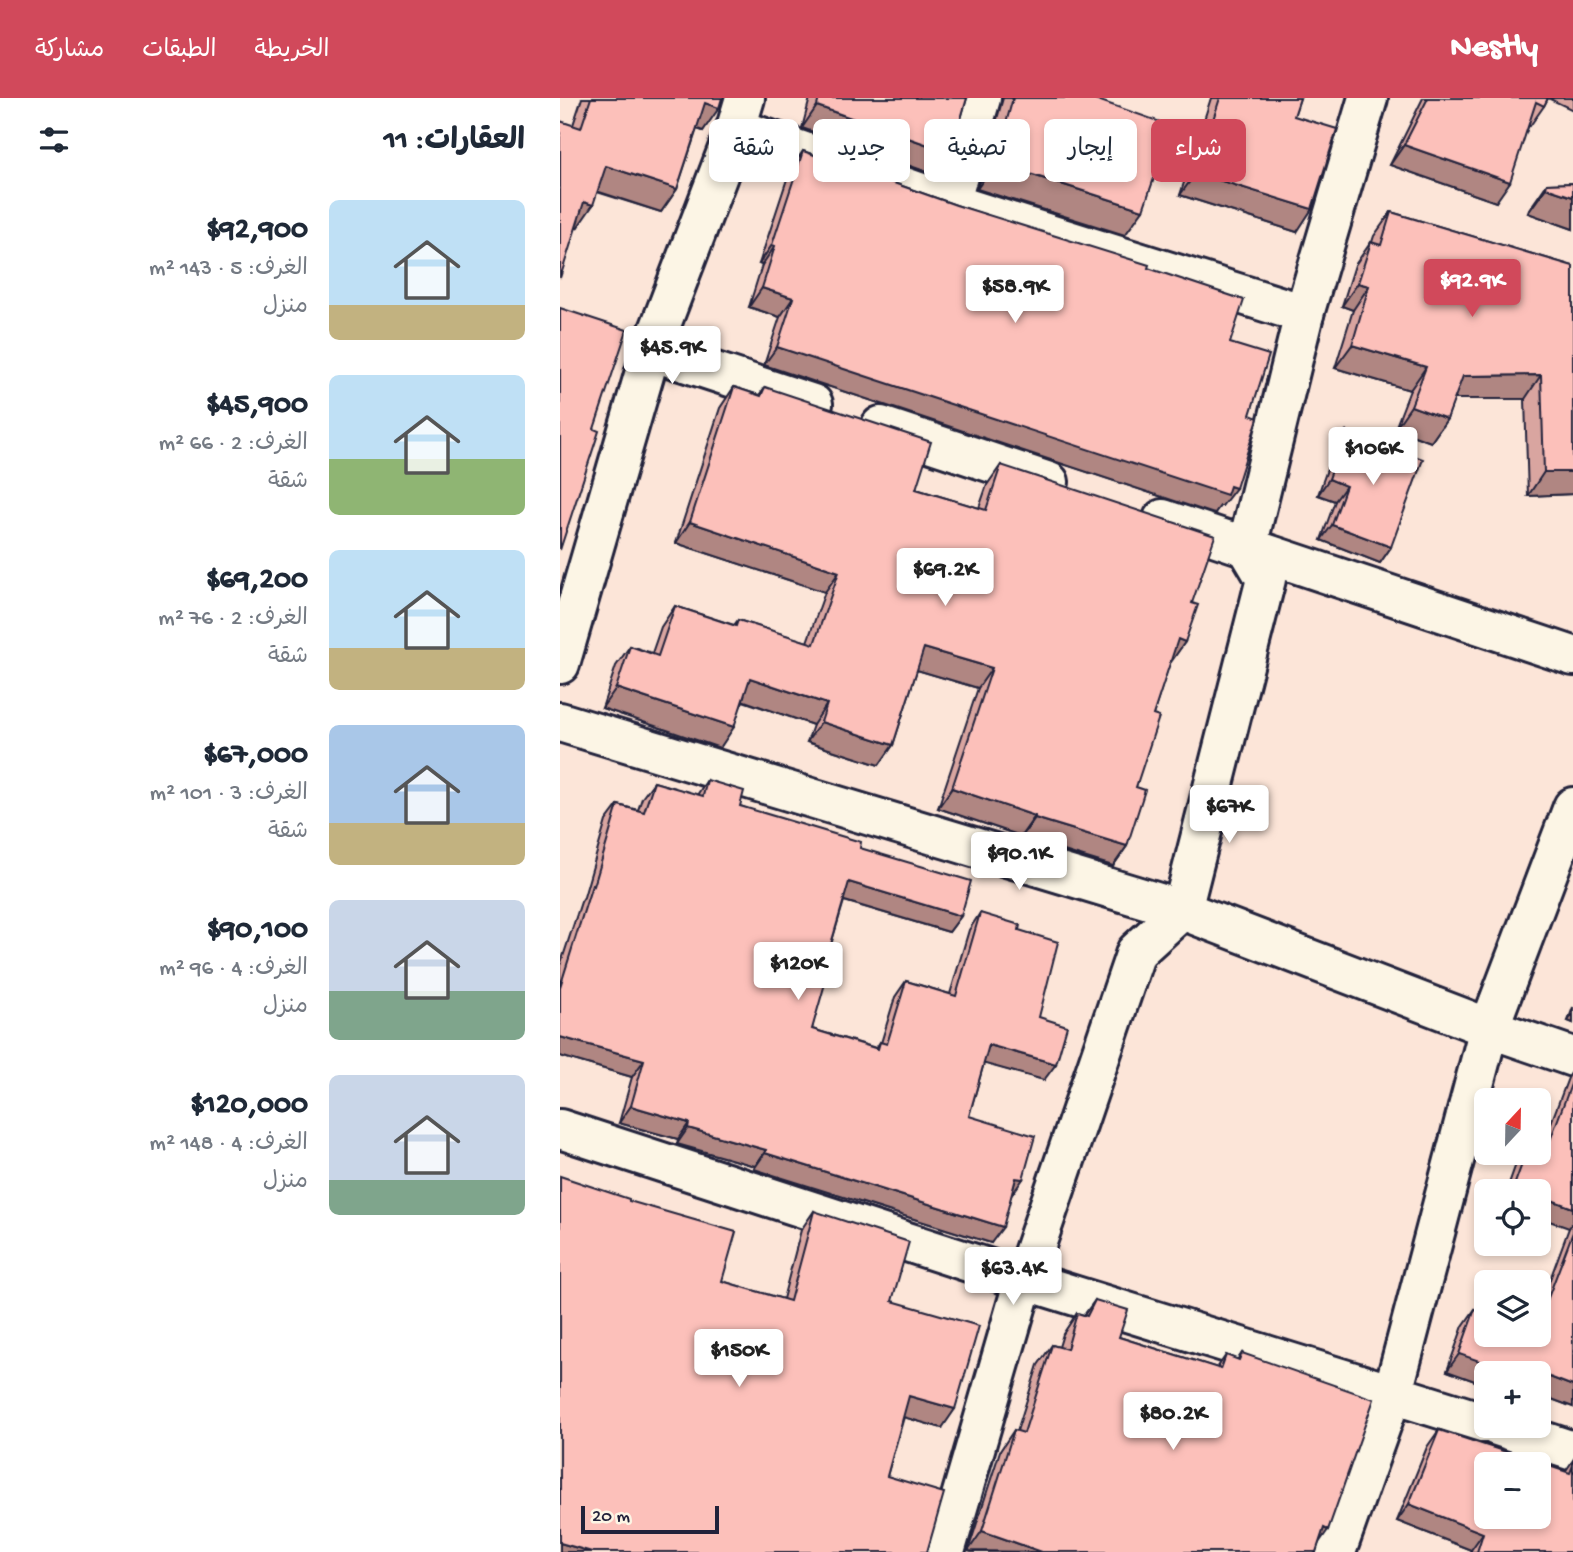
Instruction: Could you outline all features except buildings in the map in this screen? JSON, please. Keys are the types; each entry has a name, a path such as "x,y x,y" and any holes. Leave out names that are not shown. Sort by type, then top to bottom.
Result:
{"street":[{"path":"950,203 981,98"},
{"path":"944,1552 1024,1280 1136,952 1182,910 1266,579 1247,547 1304,314 1368,98"},
{"path":"560,664 651,351 740,113 950,203 1304,314"},
{"path":"651,351 1088,495"},
{"path":"1128,508 1573,656"},
{"path":"560,722 1182,910 1489,1028 1573,1057"},
{"path":"1336,1552 1393,1392 1489,1028 1573,807"},
{"path":"560,1129 1024,1280 1474,1419"},
{"path":"1533,1438 1573,1451"}]}
